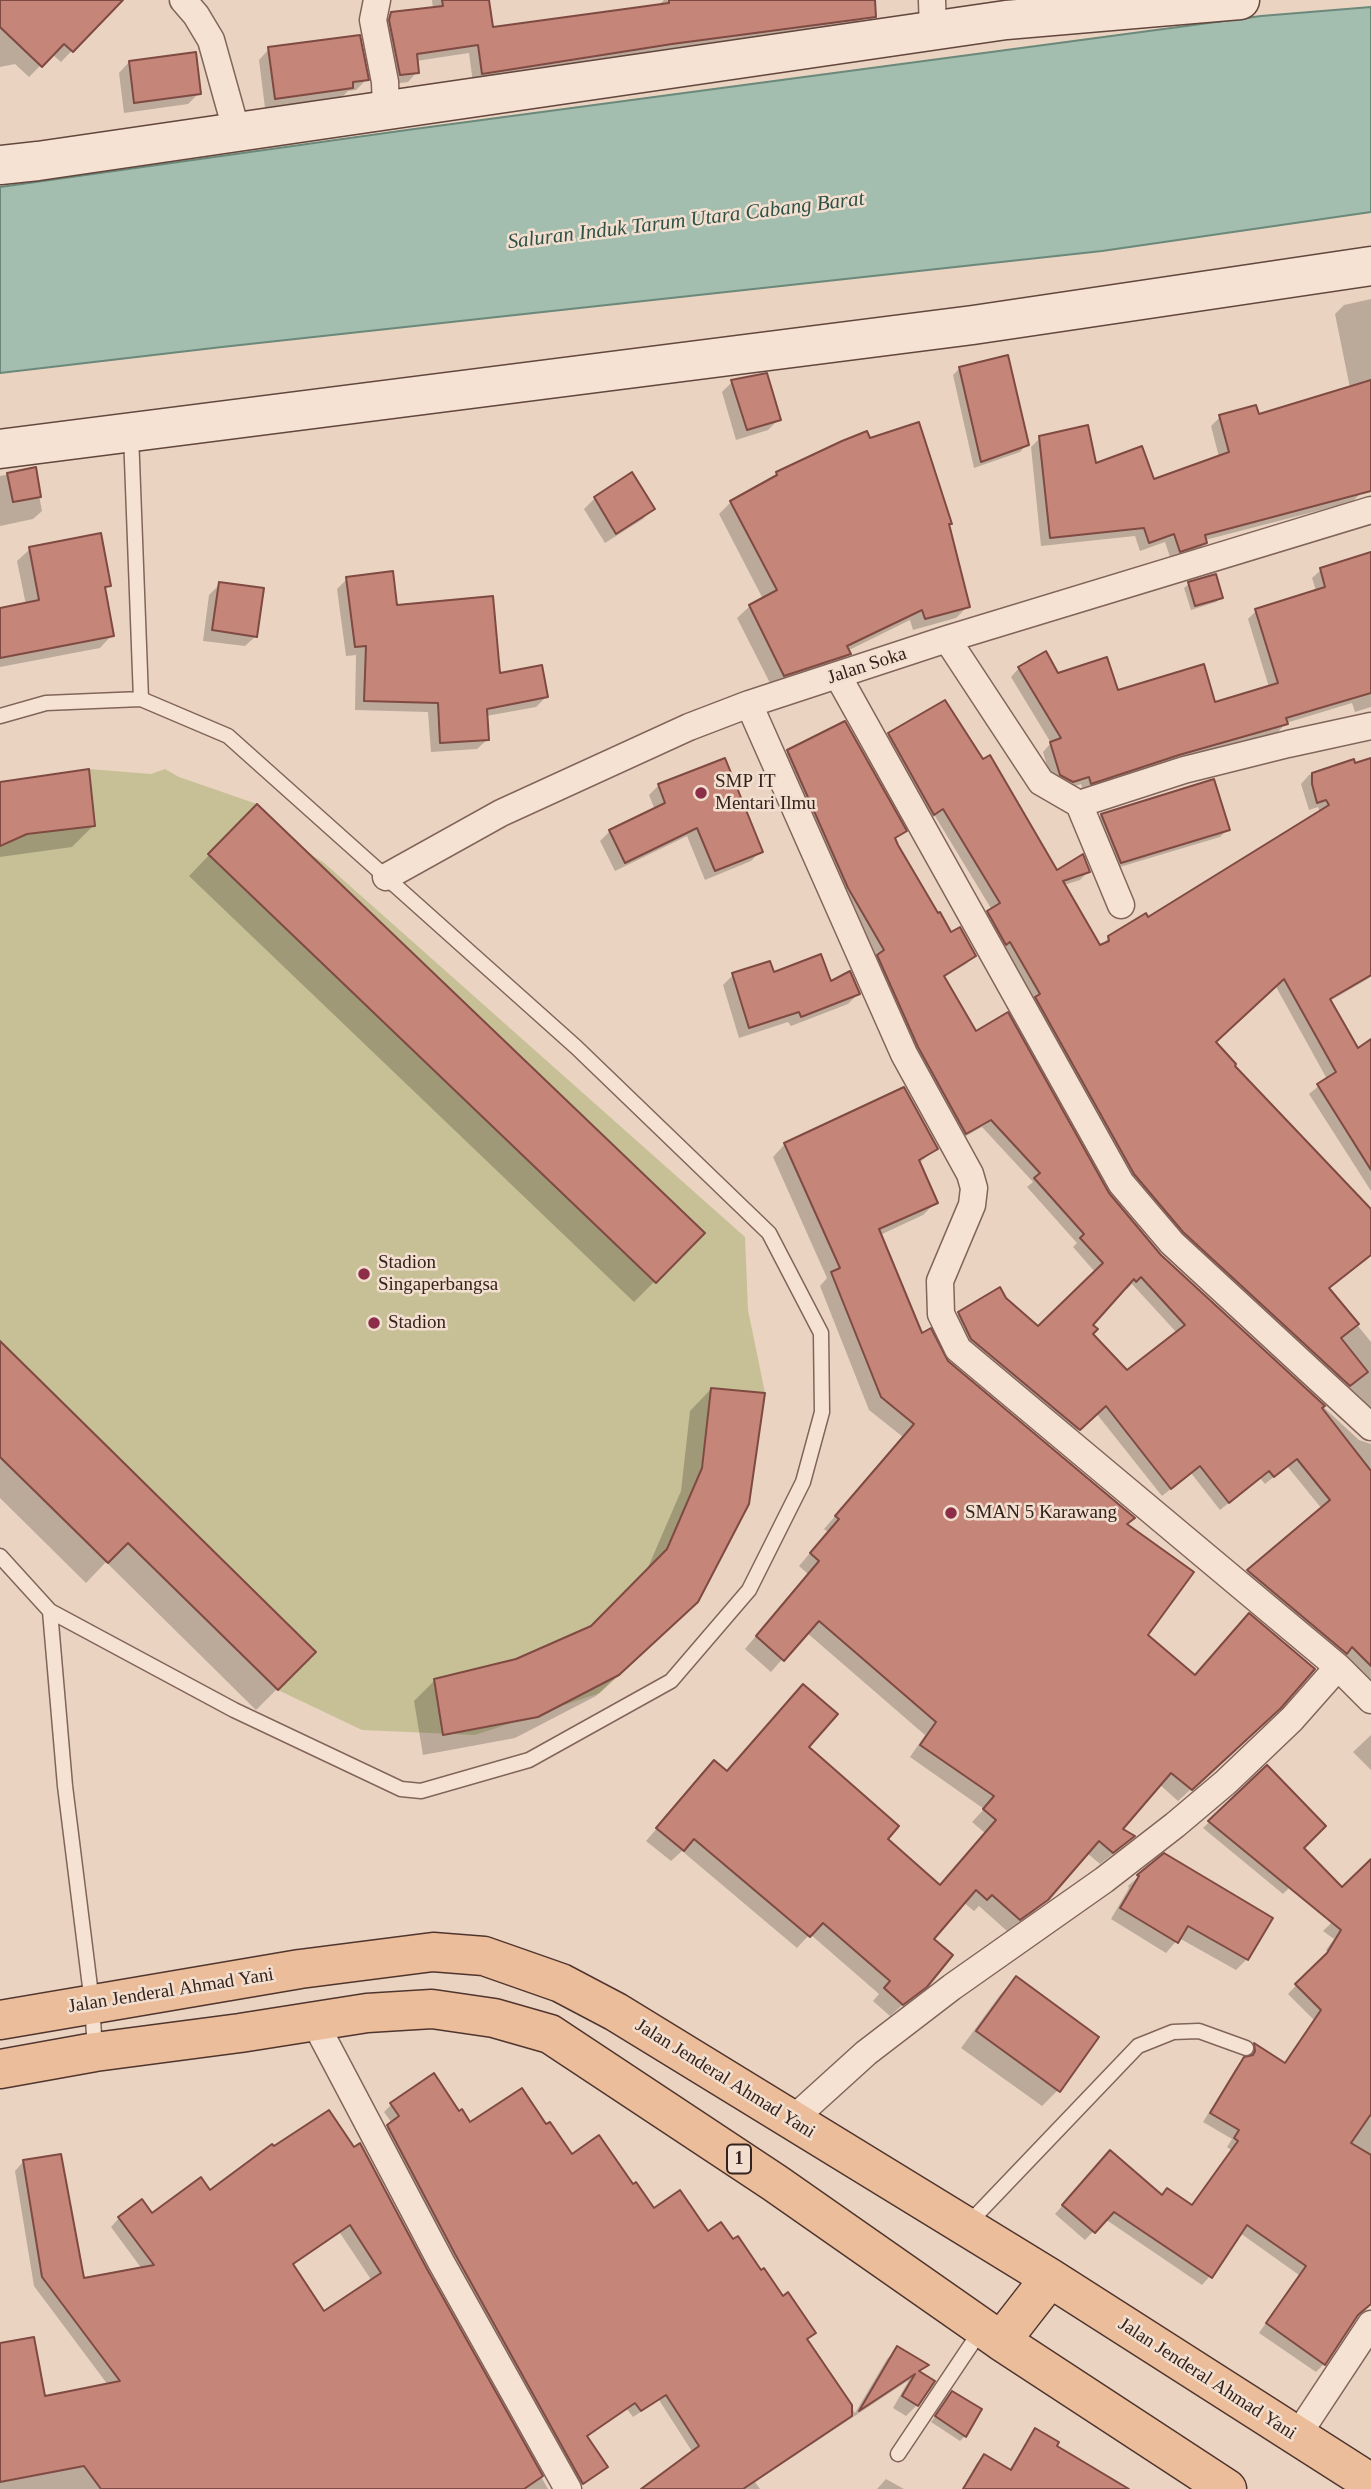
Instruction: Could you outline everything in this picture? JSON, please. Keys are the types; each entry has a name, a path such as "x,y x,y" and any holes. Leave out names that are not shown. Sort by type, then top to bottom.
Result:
{"main road":[{"name":"Jalan Jenderal Ahmad Yani","path":"0,2020 300,1969 433,1952 484,1956 561,1983 594,2000 1050,2278 1371,2483"},
{"name":"1","path":"0,2069 94,2052 367,2012 432,2009 494,2018 550,2034 775,2183 992,2334 1227,2489"},
{"path":"992,2334 1050,2278"}],"street":[{"path":"183,0 211,40 237,132"},
{"path":"377,0 373,20 385,82 386,109"},
{"path":"0,165 38,162 386,109 933,16 1005,10 1240,0"},
{"path":"0,449 973,325 1371,265"},
{"name":"Jalan Soka","path":"386,877 501,813 689,727 749,704 947,639 1371,510"},
{"path":"947,639 1041,782 1079,804 1121,905"},
{"path":"838,676 1121,1183 1172,1243 1371,1427"},
{"path":"749,704 904,1054 971,1174 974,1188 972,1205 940,1281 941,1314 958,1349 1338,1667 1371,1700"},
{"path":"1079,804 1184,770 1371,726"},
{"path":"791,2120 866,2053 952,1987 1104,1880 1175,1825 1226,1782 1292,1719 1338,1667"},
{"path":"314,2021 441,2262 568,2489"},
{"path":"1297,2436 1371,2324"}],"lane":[{"path":"131,432 141,699"},
{"path":"0,716 46,703 141,699 228,736 576,1047 769,1233 821,1333 822,1412 803,1482 749,1590 671,1681 529,1760 421,1791 401,1789 234,1710 50,1611 0,1556"},
{"path":"50,1611 65,1786 92,2003 94,2052"},
{"path":"965,2227 1139,2046 1173,2032 1199,2031 1246,2048"},
{"path":"898,2454 992,2334"}],"shaded area":[{"name":"Stadion Singaperbangsa","path":"89,769 151,774 165,769 179,777 257,804 308,853 323,862 745,1237 748,1310 765,1393 749,1504 698,1602 600,1693 558,1707 538,1717 475,1735 362,1730 278,1690 0,1420 0,782"}],"water":[{"name":"Saluran Induk Tarum Utara Cabang Barat","path":"1371,7 1371,212 1102,251 0,373 0,187 1261,16"}],"building":[{"path":"0,0 123,0 73,52 64,44 42,67 0,27"},
{"path":"442,0 489,0 493,27 669,3 669,0 875,0 876,17 672,44 482,74 478,45 417,54 419,73 400,75 389,20 391,12 443,6"},
{"path":"360,35 369,80 353,82 353,88 275,99 268,47"},
{"path":"196,52 201,94 134,103 129,61"},
{"path":"1008,355 1029,445 981,462 959,367"},
{"path":"767,373 781,420 747,430 731,380"},
{"path":"1371,380 1371,491 1205,535 1207,543 1180,552 1174,534 1149,543 1144,528 1050,538 1039,436 1088,425 1096,463 1142,446 1154,479 1229,452 1219,415 1256,405 1259,414"},
{"path":"919,422 952,524 949,524 970,607 925,619 922,610 847,646 851,654 784,676 749,605 777,590 730,501 777,475 776,472 842,441 867,431 870,438"},
{"path":"36,467 41,497 13,502 7,473"},
{"path":"632,472 655,509 616,534 594,497"},
{"path":"101,533 111,586 105,587 114,636 0,658 0,608 39,600 29,547"},
{"path":"1371,552 1371,693 1286,718 1288,724 1179,755 1091,784 1089,777 1073,782 1060,775 1050,742 1061,738 1018,667 1046,651 1058,673 1107,657 1118,690 1204,664 1215,702 1278,683 1255,609 1325,587 1320,568"},
{"path":"393,571 397,605 493,596 500,673 542,665 548,697 487,709 489,740 440,743 438,703 364,701 366,646 355,647 346,577"},
{"path":"1216,574 1223,598 1195,606 1188,582"},
{"path":"219,582 264,588 257,637 212,630"},
{"path":"945,700 983,759 990,755 1057,870 1083,854 1090,872 1063,881 1100,945 1109,941 1108,936 1146,913 1148,917 1329,805 1326,800 1317,803 1312,773 1354,759 1355,763 1371,758 1371,975 1330,999 1358,1048 1371,1039 1371,1170 1317,1084 1336,1072 1284,979 1216,1042 1235,1066 1371,1209 1371,1255 1329,1288 1359,1324 1341,1338 1368,1372 1350,1386 1183,1232 1134,1174 1035,997 1040,994 1010,942 1006,945 987,911 1000,903 943,809 934,815 888,733"},
{"path":"845,721 907,831 895,838 898,845 951,932 960,927 976,956 944,976 976,1031 1008,1012 1109,1193 1161,1255 1325,1406 1322,1408 1371,1471 1371,1666 1352,1647 1347,1654 1247,1570 1330,1500 1297,1459 1274,1477 1269,1471 1229,1503 1200,1466 1171,1489 1106,1406 1080,1430 971,1339 958,1312 1000,1287 1006,1298 1038,1326 1103,1263 1080,1238 1084,1234 1034,1178 1040,1173 991,1120 966,1134 918,1047 877,955 884,950 848,888 787,750","holes":["1141,1277 1185,1325 1127,1370 1093,1334 1098,1329 1093,1325 1134,1279 1136,1282"]},
{"path":"725,758 763,852 715,871 697,828 625,863 609,830 665,803 658,784"},
{"path":"89,769 95,826 27,834 0,846 0,782"},
{"path":"1214,779 1230,830 1121,863 1101,814"},
{"path":"257,804 705,1233 656,1283 208,854"},
{"path":"821,954 831,981 850,971 860,994 801,1017 799,1012 749,1028 732,973 770,961 774,972"},
{"name":"SMAN 5 Karawang","path":"904,1087 938,1149 919,1160 938,1203 879,1229 922,1333 931,1328 948,1361 1135,1518 1127,1524 1194,1572 1148,1635 1195,1675 1249,1613 1315,1669 1281,1708 1192,1790 1171,1773 1123,1829 1135,1836 1113,1853 1099,1841 1048,1900 1020,1920 992,1895 987,1900 976,1890 934,1939 953,1955 927,1987 903,2005 884,1988 890,1981 823,1923 810,1937 694,1839 684,1851 656,1828 714,1760 727,1771 803,1684 838,1714 809,1747 899,1826 888,1839 940,1885 996,1820 983,1809 994,1796 920,1745 936,1722 819,1621 784,1661 756,1636 819,1561 810,1553 839,1519 835,1516 914,1424 881,1397 831,1272 840,1268 784,1143"},
{"path":"0,1341 316,1652 278,1690 128,1543 108,1563 0,1457"},
{"path":"711,1388 765,1393 749,1504 698,1602 619,1675 538,1717 443,1735 434,1679 516,1659 591,1626 667,1549 702,1468"},
{"path":"1267,1765 1326,1826 1304,1848 1342,1887 1371,1859 1371,2114 1351,2143 1371,2155 1371,2304 1358,2315 1325,2365 1266,2323 1306,2266 1247,2225 1212,2278 1114,2212 1095,2233 1062,2205 1110,2150 1162,2195 1167,2188 1192,2205 1238,2141 1234,2138 1239,2130 1210,2113 1244,2057 1253,2055 1254,2043 1285,2063 1321,2010 1295,1984 1327,1953 1341,1930 1208,1821"},
{"path":"1164,1853 1273,1918 1248,1960 1188,1926 1178,1943 1120,1908 1139,1876 1137,1875"},
{"path":"1016,1976 1099,2037 1060,2092 976,2031"},
{"path":"434,2073 459,2111 462,2109 470,2122 522,2088 546,2124 550,2122 572,2154 599,2135 633,2184 636,2182 654,2208 680,2190 708,2231 721,2222 733,2239 738,2236 783,2296 788,2292 816,2333 807,2339 852,2405 852,2416 743,2489 641,2489 699,2446 666,2395 641,2411 635,2403 587,2436 608,2467 583,2484 455,2254 387,2125 399,2116 390,2103"},
{"path":"329,2110 354,2147 360,2143 543,2476 524,2489 101,2489 84,2466 0,2482 0,2343 34,2337 45,2396 120,2381 42,2277 23,2160 61,2154 84,2278 154,2265 118,2217 142,2199 152,2213 201,2177 210,2190 272,2144 274,2146","holes":["350,2225 381,2273 324,2311 293,2264"]},
{"path":"897,2346 929,2365 919,2371 935,2381 918,2406 902,2396 915,2374 859,2411"},
{"path":"952,2391 982,2409 966,2437 935,2416"},
{"path":"1035,2428 1059,2442 1057,2446 1129,2489 963,2489 984,2454 1011,2470"}],"place":[{"name":"SMP IT Mentari Ilmu","path":"701,793"},
{"name":"Stadion Singaperbangsa","path":"364,1274"},
{"name":"Stadion","path":"374,1323"},
{"name":"SMAN 5 Karawang","path":"951,1513"}]}
